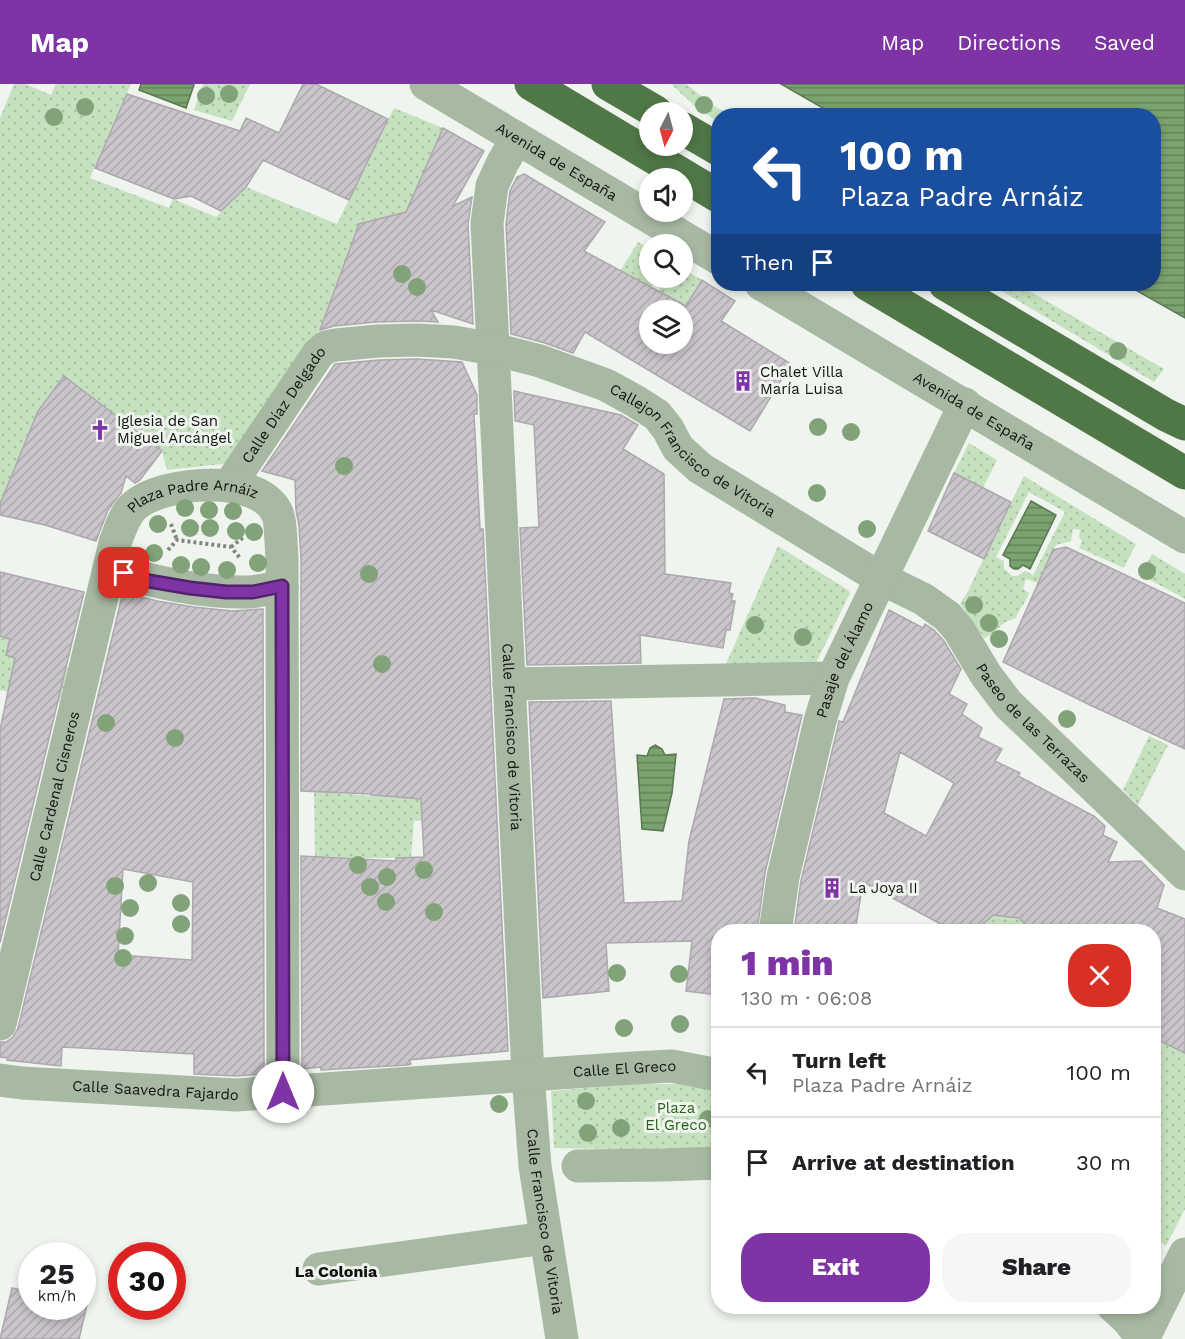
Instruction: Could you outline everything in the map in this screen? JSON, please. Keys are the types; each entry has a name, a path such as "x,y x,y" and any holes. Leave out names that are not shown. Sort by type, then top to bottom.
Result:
{"highway":[{"path":"531,84 711,191"},
{"path":"608,84 639,102"},
{"path":"693,134 711,145"},
{"path":"879,291 1185,473"},
{"path":"957,291 1185,424"}],"street":[{"name":"Avenida de España","path":"426,84 711,254"},
{"path":"642,84 655,102"},
{"name":"Calle Francisco de Vitoria","path":"517,138 492,186 488,223 528,1075 535,1166 562,1339"},
{"name":"Avenida de España","path":"773,291 1185,537"},
{"name":"Calle Díaz Delgado","path":"229,486 318,354 326,347 378,341 417,340 454,342 493,349"},
{"name":"Callejon Francisco de Vitoria","path":"493,349 551,365 606,385 635,401 657,415 678,448 700,468 880,578"},
{"name":"Pasaje del Álamo","path":"776,924 785,866 820,721 833,678 965,404"},
{"name":"Plaza Padre Arnáiz","path":"109,568 125,518 134,506 163,491 202,485 245,489 272,504 278,514 282,559 283,1092"},
{"path":"109,568 149,581 226,592 253,592 282,586"},
{"name":"Calle Cardenal Cisneros","path":"0,1024 109,568"},
{"name":"Paseo de las Terrazas","path":"880,578 923,599 947,616 1008,705 1185,874"},
{"path":"508,684 833,678"},
{"name":"Calle El Greco","path":"528,1075 672,1066 711,1074"},
{"name":"Calle Saavedra Fajardo","path":"0,1080 236,1095 528,1075"},
{"path":"578,1166 711,1163"},
{"path":"320,1269 546,1238"},
{"path":"1161,1303 1185,1254"},
{"path":"1122,1314 1143,1339 1155,1314"}],"green space":[{"path":"14,84 25,84 51,95 56,84 131,84 90,178 169,208 173,199 216,217 246,187 337,224 394,108 443,128 406,213 359,224 321,327 232,463 167,470 162,451 64,376 38,410 0,504 0,118"},
{"path":"203,84 250,84 232,121 194,110"},
{"path":"671,84 686,84 718,108 711,108 711,117"},
{"path":"638,242 639,243 639,281 620,271"},
{"path":"693,275 702,280 689,300 670,300 657,292 660,288 693,288"},
{"path":"1002,291 1029,291 1164,369 1154,382"},
{"path":"969,443 997,460 983,488 954,473"},
{"path":"1024,476 1136,544 1124,568 1079,548 1082,541 1079,537 1080,530 1073,529 1071,541 1056,545 1038,583 1026,579 1023,589 1029,593 1016,618 1005,622 984,638 960,604","holes":["1029,492 1065,512 1033,575 1025,571 1012,576 1004,568 1004,561 996,557"]},
{"path":"778,546 850,593 816,663 726,664"},
{"path":"1152,554 1185,574 1185,599 1141,575"},
{"path":"0,636 10,639 6,656 72,668 60,703 0,690"},
{"path":"1149,736 1168,745 1138,805 1123,790"},
{"path":"314,792 434,799 429,820 414,821 411,858 315,857"},
{"path":"998,907 1024,917 1028,924 984,924 989,915 994,915"},
{"path":"1161,1041 1185,1053 1185,1209 1166,1246 1161,1243"},
{"name":"Plaza El Greco","path":"631,1084 678,1084 711,1091 711,1148 554,1148 551,1091"}],"shaded area":[{"path":"141,84 194,85 186,108 139,90"},
{"path":"781,84 1185,84 1185,318 1137,291 1161,291 1161,108 823,108"},
{"path":"1031,501 1056,515 1030,569 1023,565 1014,569 1010,566 1010,559 1003,555"},
{"path":"655,745 662,749 665,755 676,754 672,793 663,831 642,829 637,755 647,756 650,748"}],"building":[{"path":"303,84 316,84 388,119 349,200 263,160 246,187 221,211 191,196 174,199 95,168 127,94 240,131 246,118 279,133"},
{"path":"443,128 484,151 453,206 472,197 468,224 473,324 431,310 438,322 376,322 334,326 320,330 359,224 406,212"},
{"path":"524,174 605,222 584,251 639,281 639,288 653,288 675,300 639,300 639,354 693,354 693,300 690,300 702,280 711,286 711,291 719,291 735,301 721,321 791,364 750,431 585,332 573,353 511,334 506,224 510,191 517,177"},
{"path":"417,359 462,362 477,395 477,414 474,414 480,529 483,529 508,1051 409,1060 411,1064 407,1065 302,1069 301,856 396,861 396,858 424,857 421,799 301,791 301,559 295,480 262,471 335,364"},
{"path":"64,376 162,451 140,480 135,483 126,476 121,493 108,510 96,541 45,525 0,515 0,504 38,411"},
{"path":"514,391 621,415 638,425 623,449 664,474 665,574 731,583 729,593 733,594 731,601 735,601 730,630 726,630 723,648 640,635 641,663 527,665 520,528 539,527 534,425 515,421"},
{"path":"954,473 1011,502 984,559 928,531"},
{"path":"1066,547 1185,603 1185,749 1003,662 1053,550"},
{"path":"0,572 84,592 0,943 0,730 15,658 6,655 10,639 0,636"},
{"path":"123,592 194,607 232,611 263,609 264,1074 236,1076 194,1074 194,1054 62,1047 61,1066 7,1060 8,1058 0,1057 0,1042 6,1042 13,1037 18,1028","holes":["123,869 193,882 192,960 118,955"]},
{"path":"889,610 923,628 925,624 934,630 944,641 961,669 949,694 967,704 962,714 982,728 978,737 1002,749 995,761 1020,773 1018,776 1094,816 1105,826 1103,835 1117,842 1108,862 1141,861 1164,885 1157,908 1185,919 1185,1053 1161,1041 1161,924 1025,924 1019,918 993,915 983,924 941,924 863,882 856,924 795,924 801,881 839,721 843,722","holes":["900,752 954,783 926,836 884,813"]},
{"path":"755,698 785,705 785,712 802,715 765,873 758,924 711,924 711,994 686,991 692,941 606,943 609,991 543,998 529,702 611,701 624,903 682,901 689,841 724,699"},
{"path":"12,1288 18,1289 18,1320 83,1320 79,1339 0,1339"}],"place":[{"name":"Chalet Villa María Luisa","path":"743,381"},
{"name":"Iglesia de San Miguel Arcángel","path":"100,430"},
{"name":"La Joya II","path":"832,888"}],"district":[{"name":"La Colonia","path":"336,1271"}],"route":[{"path":"124,573 149,581 226,592 253,592 282,586 283,1092"}]}
